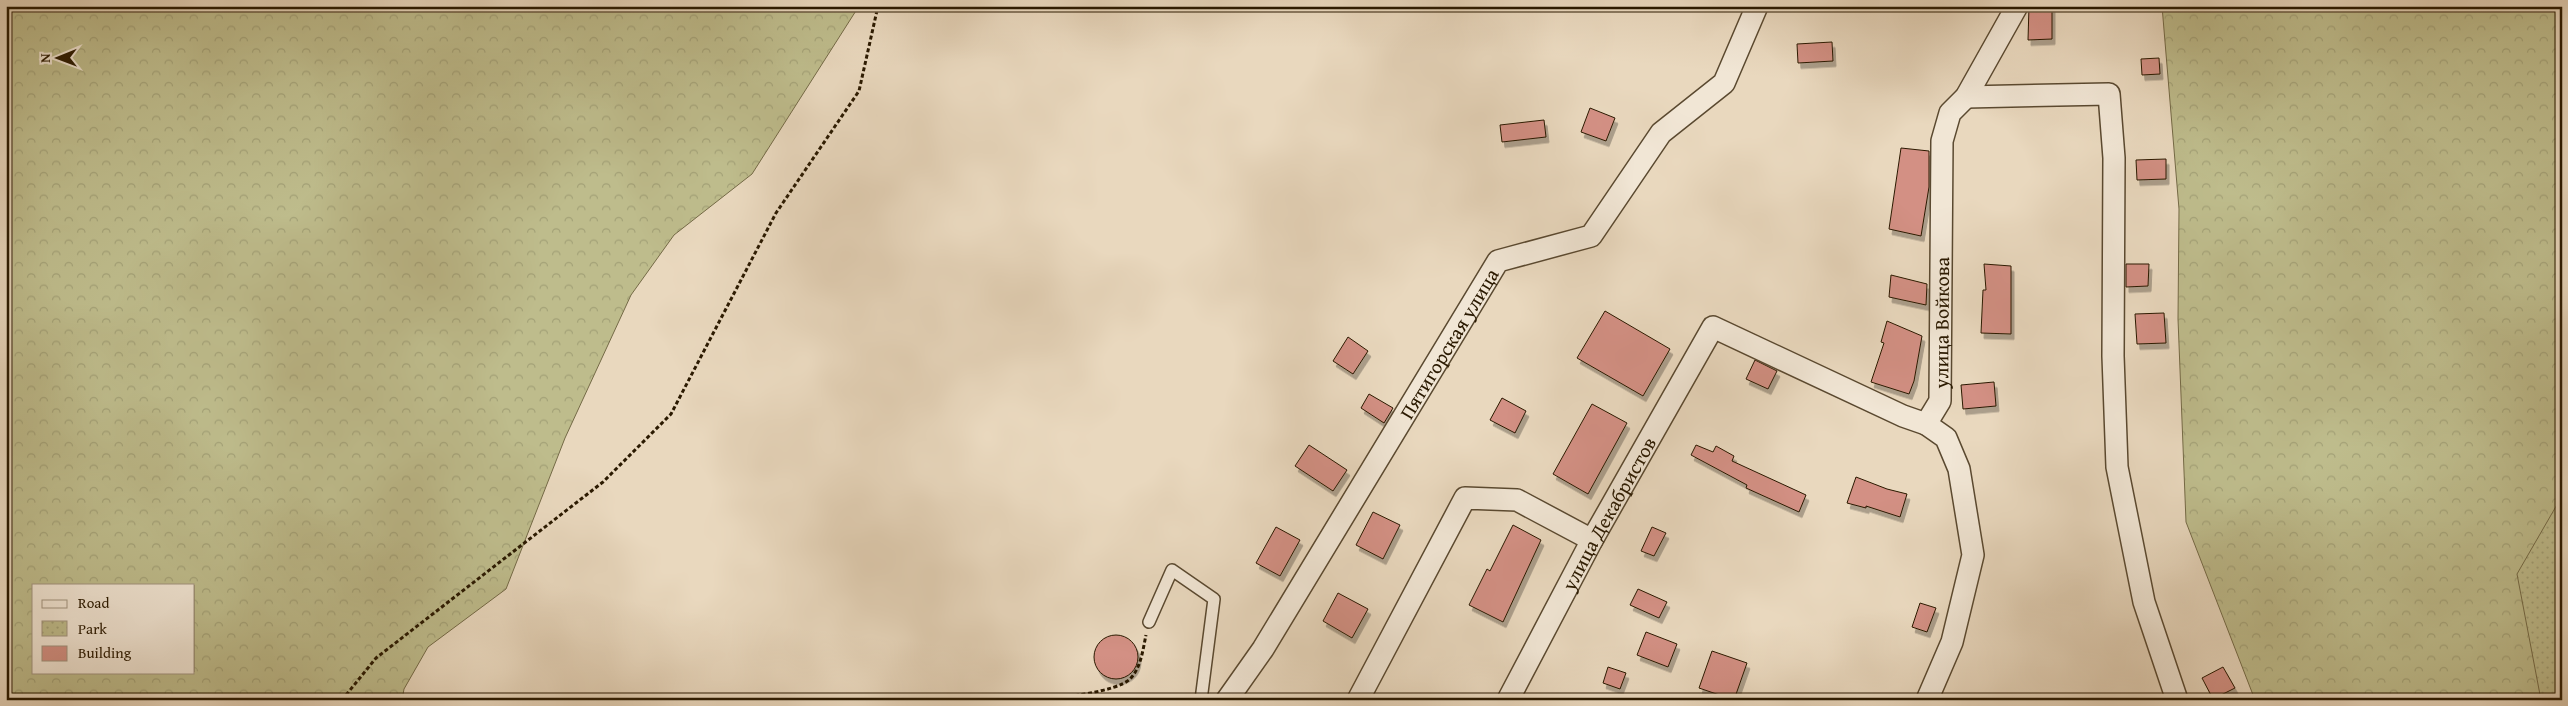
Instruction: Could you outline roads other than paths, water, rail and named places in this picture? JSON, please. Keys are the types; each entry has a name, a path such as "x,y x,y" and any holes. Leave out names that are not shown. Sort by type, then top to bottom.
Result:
{"street":[{"name":"Пятигорская улица","path":"1227,700 1263,649 1498,261 1590,236 1661,133 1724,83 1757,6"},
{"name":"улица Войкова","path":"1926,424 1940,401 1942,140 1950,113 1966,97 2017,6"},
{"path":"1966,97 2109,94 2114,158 2113,356 2117,467 2144,602 2177,700"},
{"name":"улица Декабристов","path":"1508,700 1592,540 1713,328 1903,416 1926,424"},
{"path":"1926,424 1946,438 1959,469 1973,555 1952,642 1927,700"},
{"path":"1358,700 1465,498 1517,500 1592,540"}],"lane":[{"path":"1149,622 1172,570 1214,599 1201,700"}]}
